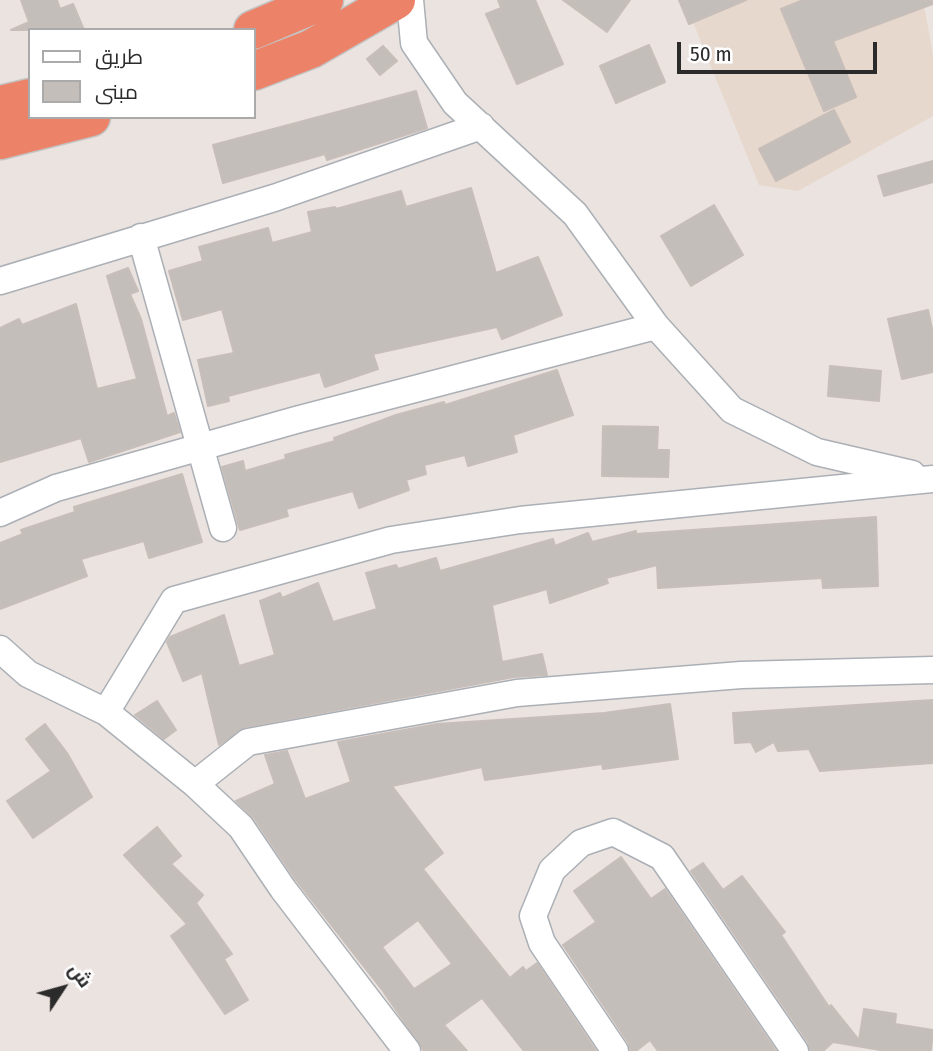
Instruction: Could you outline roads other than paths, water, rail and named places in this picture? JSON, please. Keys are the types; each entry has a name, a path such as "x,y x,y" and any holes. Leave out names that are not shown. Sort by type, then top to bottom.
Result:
{"highway":[{"path":"256,29 324,0"},
{"path":"256,70 311,49 396,0"},
{"path":"0,105 28,98"},
{"path":"0,140 83,119"}],"street":[{"path":"410,0 414,43 454,103 575,214 656,326 732,410 817,452 933,479"},
{"path":"0,281 274,198 481,126"},
{"path":"141,237 223,528"},
{"path":"0,513 56,488 656,326"},
{"path":"106,712 174,600 404,538 520,520 933,479"},
{"path":"0,649 28,674 106,712 195,785 241,827 283,889 407,1051"},
{"path":"195,785 248,742 517,693 741,675 933,670"},
{"path":"615,1051 542,943 533,916 552,870 581,842 613,832 662,857 795,1051"}]}
